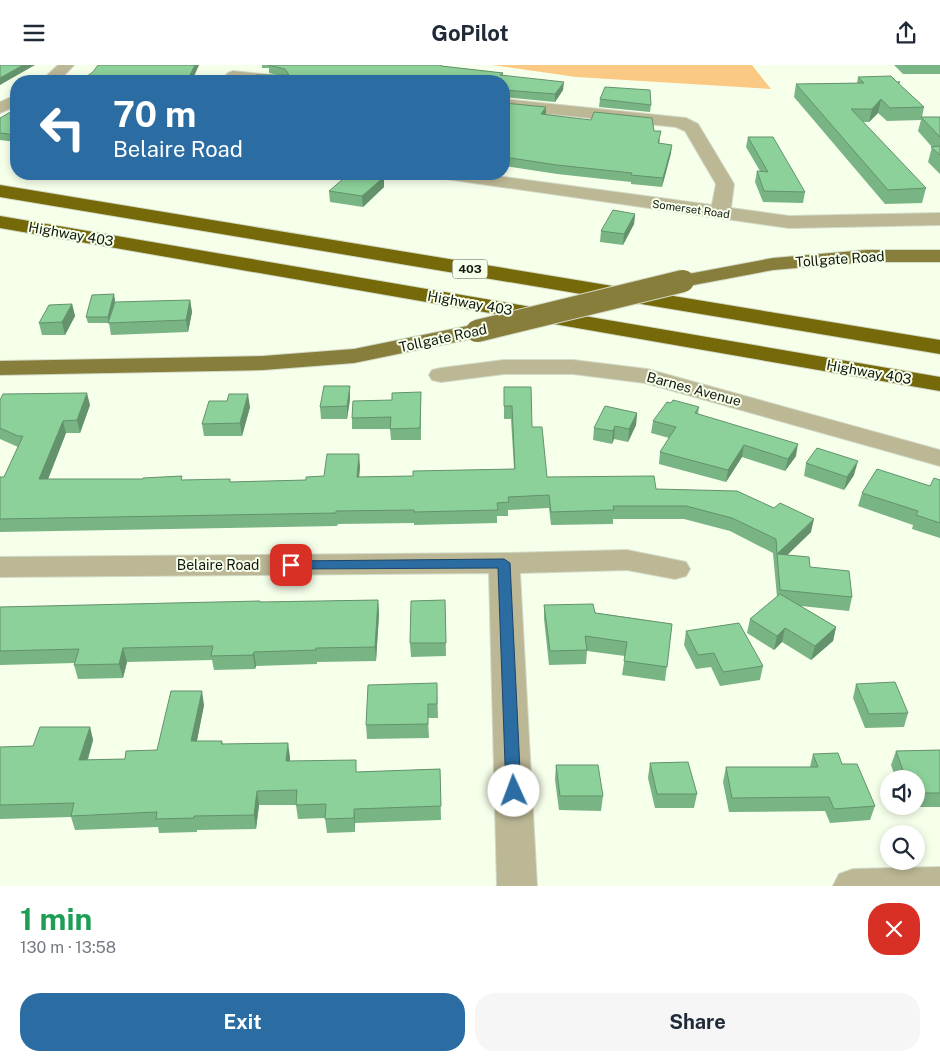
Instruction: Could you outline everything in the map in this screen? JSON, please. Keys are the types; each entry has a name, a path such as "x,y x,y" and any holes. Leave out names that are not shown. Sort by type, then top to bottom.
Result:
{"highway":[{"name":"403","path":"0,191 940,347"},
{"name":"Highway 403","path":"0,222 940,384"},
{"path":"885,374 940,392"}],"main road":[{"name":"Tollgate Road","path":"0,368 263,363 354,356 477,331 683,281 773,264 866,256 940,256"}],"street":[{"path":"58,75 66,65"},
{"path":"510,105 680,122 692,129 725,184 720,213"},
{"name":"Somerset Road","path":"486,180 789,222 940,219"},
{"name":"Barnes Avenue","path":"441,375 504,367 573,367 647,376 940,458"},
{"name":"Belaire Road","path":"0,567 504,563 627,560 675,569"},
{"path":"504,563 517,886"},
{"path":"854,886 940,884"}],"shaded area":[{"path":"492,65 752,65 771,89 576,77"}],"building":[{"path":"0,65 23,65 0,78"},
{"path":"98,65 195,65 190,75 89,75"},
{"path":"268,65 441,65 503,73 500,75 289,75 285,69"},
{"path":"510,76 564,82 555,94 510,90"},
{"path":"891,76 897,82 900,82 898,83 924,107 890,108 881,99 872,109 851,109 926,188 888,190 796,84 864,83 858,77"},
{"path":"605,87 650,90 651,105 600,99"},
{"path":"510,104 546,107 541,114 591,120 594,112 652,118 654,131 661,131 658,143 672,145 663,178 510,158"},
{"path":"10,112 10,134 0,133 0,118"},
{"path":"921,117 940,117 940,137"},
{"path":"748,137 773,137 805,192 764,191 757,171 768,172"},
{"path":"940,146 940,155 931,147"},
{"path":"342,180 381,180 362,196 329,191"},
{"path":"613,210 635,214 624,234 601,231"},
{"path":"114,294 108,317 86,317 92,295"},
{"path":"190,300 186,320 108,323 115,302"},
{"path":"72,304 62,322 39,323 49,305"},
{"path":"324,386 350,386 347,406 320,407"},
{"path":"504,387 531,387 532,427 542,427 547,477 654,476 656,489 737,491 774,508 780,503 814,519 777,554 776,539 732,518 686,506 613,506 614,510 551,512 549,495 508,497 509,502 497,503 498,510 336,511 336,513 0,519 0,477 4,477 23,436 18,436 0,428 0,400 3,394 87,393 77,420 63,421 39,479 143,479 182,476 181,480 230,479 230,482 306,480 306,477 324,476 327,454 359,454 357,477 413,476 413,471 515,469 512,406 504,406"},
{"path":"421,392 420,428 390,429 391,417 352,418 353,401 392,400 392,393"},
{"path":"229,394 248,394 240,423 202,424 209,401 227,401"},
{"path":"673,400 699,407 695,413 798,444 788,459 744,445 728,470 660,452 676,427 653,421 667,402 671,403"},
{"path":"605,406 637,413 629,429 615,426 613,431 594,428"},
{"path":"817,448 858,461 847,477 806,463"},
{"path":"877,469 930,486 934,478 940,480 940,523 916,515 918,511 862,493"},
{"path":"777,554 809,557 810,567 849,571 852,597 780,590"},
{"path":"780,594 836,627 815,646 785,628 777,636 750,619"},
{"path":"378,600 375,647 316,648 316,650 254,652 253,655 211,656 213,646 123,648 119,664 74,665 79,649 0,651 0,607"},
{"path":"445,600 446,643 410,643 411,601"},
{"path":"593,604 595,613 672,624 667,667 624,661 627,642 585,636 587,650 550,651 544,605"},
{"path":"739,623 763,666 723,672 714,653 698,655 686,631"},
{"path":"895,682 908,713 869,714 856,684"},
{"path":"437,683 437,704 428,704 428,724 366,725 368,685"},
{"path":"171,691 202,691 191,741 222,741 221,744 288,743 286,761 356,760 356,772 440,769 441,806 354,809 354,818 325,819 326,804 296,805 297,790 257,791 254,815 156,819 157,812 71,816 74,803 0,805 0,747 33,746 40,727 90,727 79,760 125,759 126,751 157,750"},
{"path":"940,750 940,793 925,793 925,770 903,770 896,751"},
{"path":"838,753 842,764 857,764 875,806 834,809 829,797 732,798 726,767 818,767 813,754"},
{"path":"688,762 697,794 657,794 650,763"},
{"path":"556,765 598,765 603,796 560,796"}],"route":[{"path":"291,565 504,563 514,791"}]}
